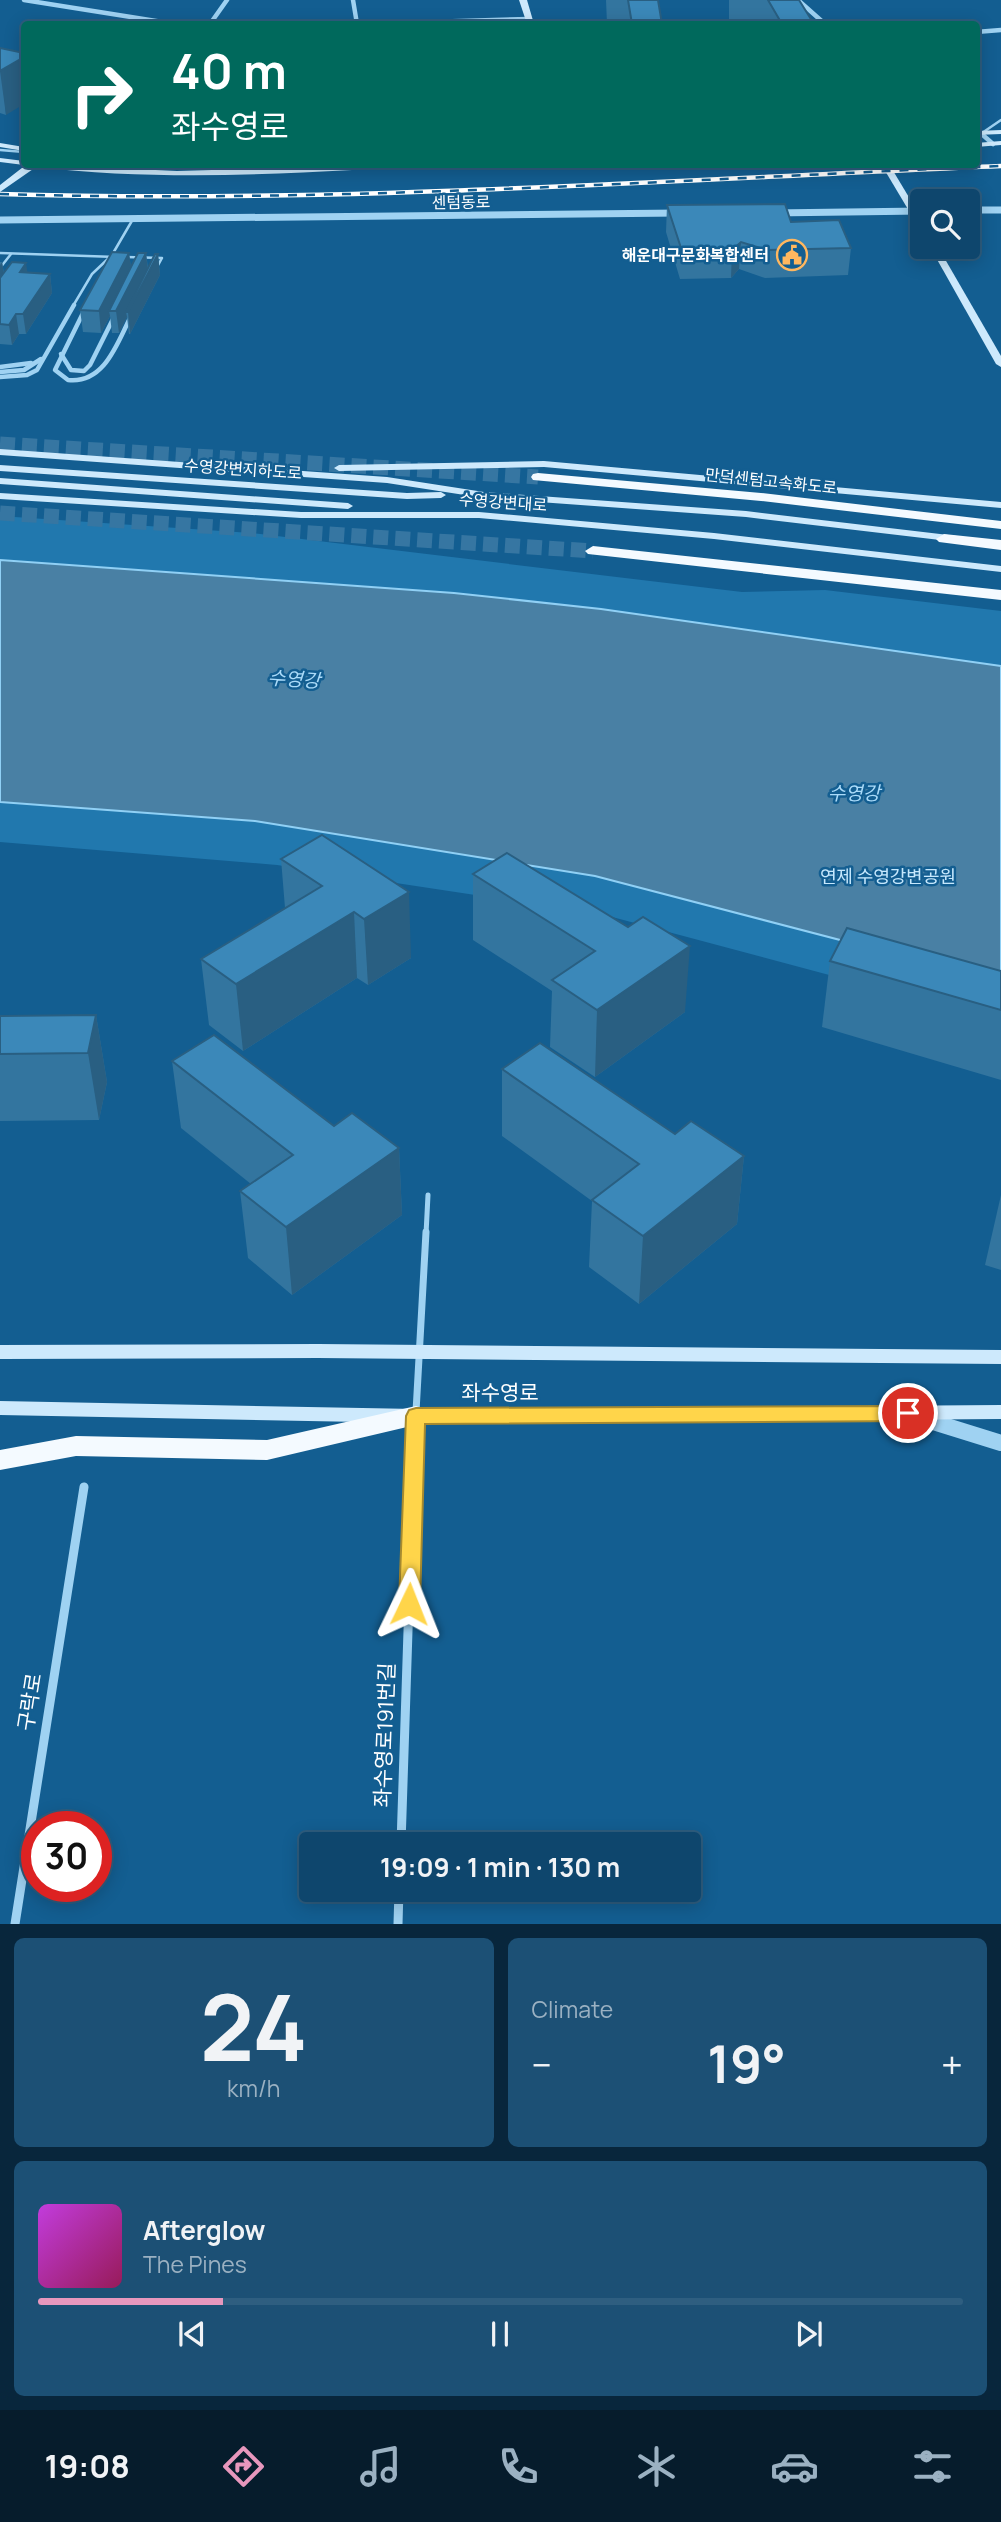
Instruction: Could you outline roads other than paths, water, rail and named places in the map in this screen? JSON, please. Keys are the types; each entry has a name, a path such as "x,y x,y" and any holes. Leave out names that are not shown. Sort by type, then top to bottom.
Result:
{"highway":[{"name":"만덕센텀고속화도로","path":"538,477 761,497 1001,525"},
{"path":"944,539 1001,545"},
{"path":"593,551 1001,595"},
{"path":"0,1460 76,1446 267,1450 416,1416"}],"main road":[{"path":"523,0 530,21"},
{"path":"980,132 1001,132"},
{"path":"0,145 21,150"},
{"path":"0,159 21,162"},
{"path":"0,189 29,168"},
{"path":"63,168 184,173 316,168"},
{"path":"887,168 910,200"},
{"path":"941,259 1000,361"},
{"name":"수영강변대로","path":"0,452 387,480 484,495 746,514 944,539 1001,540"},
{"path":"255,470 544,464 954,503 1001,505"},
{"name":"수영강변지하도로","path":"0,468 407,496 484,495"},
{"name":"수영강변지하도로","path":"0,481 479,515"},
{"name":"수영강변대로","path":"0,496 301,515 479,515 713,536 1001,569"},
{"path":"0,1352 1001,1357"},
{"name":"좌수영로","path":"0,1408 416,1416 1001,1412"}],"street":[{"path":"24,0 156,21"},
{"path":"211,21 227,0"},
{"path":"353,0 358,21"},
{"path":"798,0 822,21"},
{"path":"980,32 1001,30"},
{"path":"980,133 997,144"},
{"path":"980,211 1001,210"},
{"path":"760,213 910,211"},
{"name":"센텀동로","path":"0,220 691,213"},
{"path":"908,1413 1001,1443"},
{"name":"좌수영로191번길","path":"401,1832 416,1416"},
{"name":"구락로","path":"15,1923 84,1487"},
{"path":"398,1923 399,1902"}],"lane":[{"path":"980,131 1001,120"},
{"path":"0,150 21,151"},
{"path":"104,275 111,256 133,219"},
{"path":"0,253 162,258 153,275"},
{"path":"0,268 11,254"},
{"path":"23,263 29,254"},
{"path":"0,375 27,376 37,370 92,274 111,256"},
{"path":"140,266 145,257"},
{"path":"85,308 55,370 62,379 75,381 92,377 103,370 134,310"},
{"path":"61,353 71,370 83,371 90,365 118,309"},
{"path":"0,367 27,365 46,355"},
{"path":"416,1416 428,1195"}],"water":[{"name":"수영강","path":"0,560 454,593 601,609 1001,666 1001,982 595,876 255,821 0,802"}],"tunnel":[{"path":"0,444 538,477"},
{"path":"0,513 593,551"}],"railway":[{"path":"980,167 1001,166"},
{"path":"0,194 250,196 376,193 959,168"}],"place":[{"name":"해운대구문화복합센터","path":"792,255"}],"park label":[{"name":"연제 수영강변공원","path":"888,877"}]}
